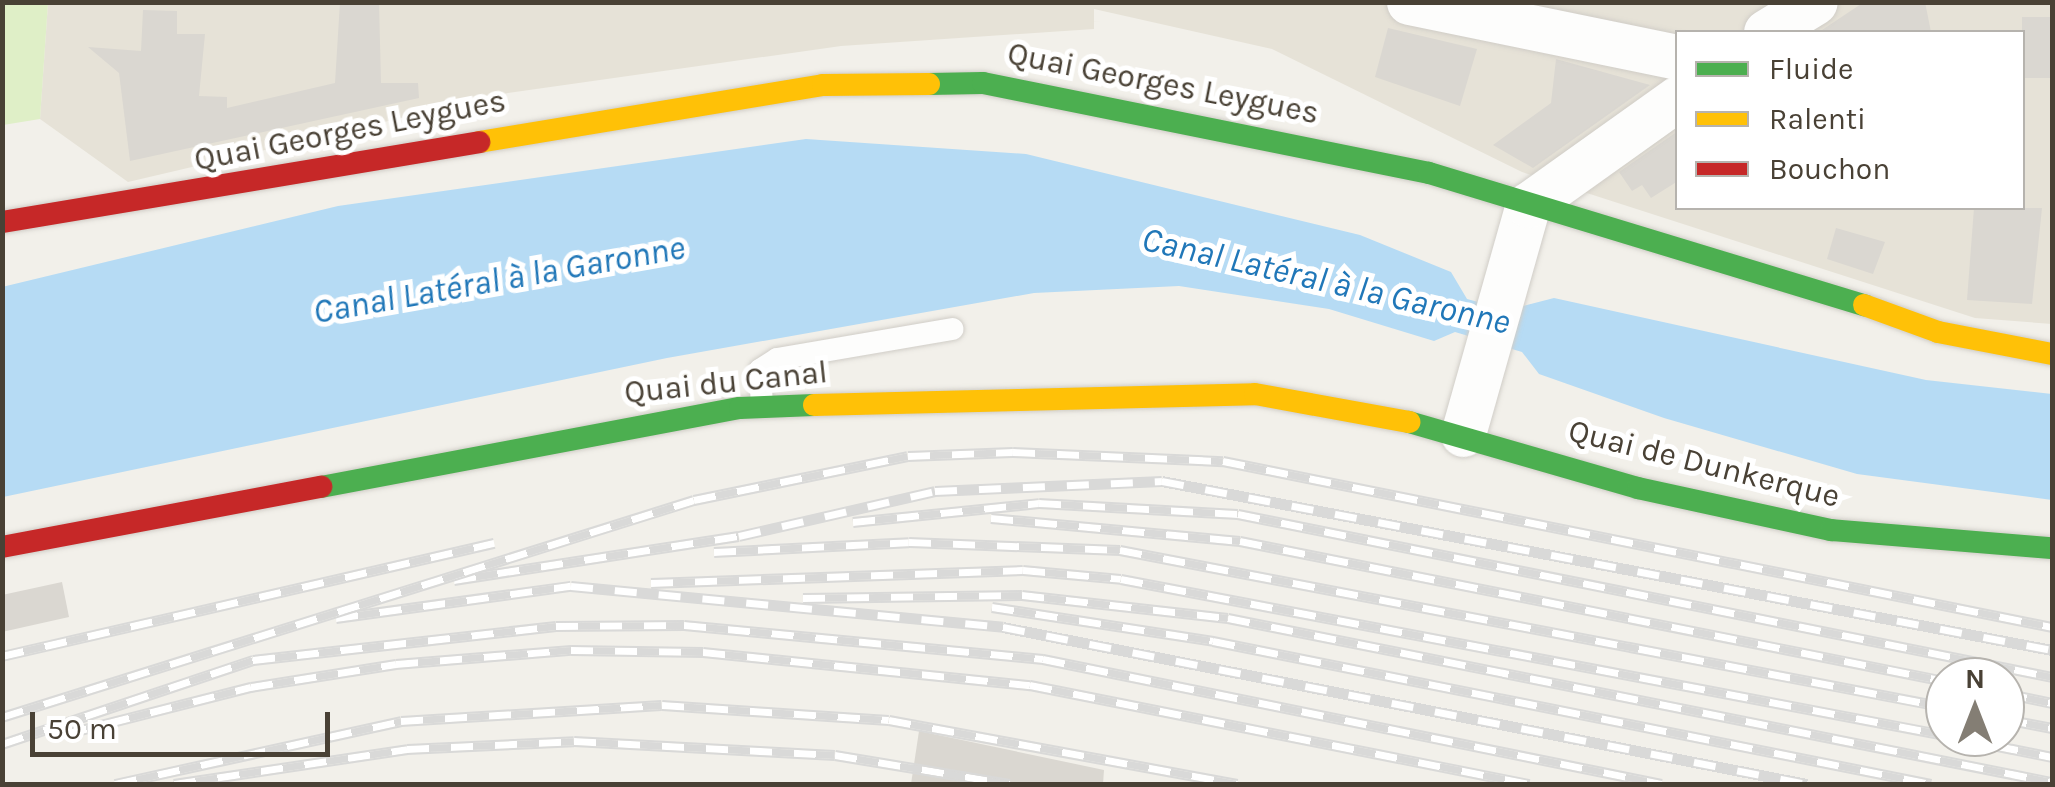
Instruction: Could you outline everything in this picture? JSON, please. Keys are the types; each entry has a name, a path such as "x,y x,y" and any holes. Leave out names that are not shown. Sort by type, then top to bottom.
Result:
{"street":[{"path":"1409,2 1628,42 1675,56"},
{"path":"1758,30 1814,2"},
{"path":"1628,42 1675,38"},
{"name":"Quai Georges Leygues","path":"2,222 174,200 672,105 886,82 984,82 1094,98 1430,172 1521,219 1739,260 1938,332 2052,354"},
{"path":"1467,420 1521,219 1675,100"},
{"name":"Quai du Canal","path":"2,547 762,407 1255,394 1467,420"},
{"name":"Quai de Dunkerque","path":"1467,420 1638,488 1831,530 2052,548"}],"lane":[{"path":"762,407 760,370 777,359 952,329"}],"shaded area":[{"path":"48,3 2052,3 2052,324 1975,318 1522,172 1272,49 1094,9 1094,29 841,46 508,93 128,182 40,119"}],"green space":[{"path":"3,2 48,3 40,119 3,125"}],"water":[{"name":"Canal Latéral à la Garonne","path":"806,139 1026,154 1360,235 1451,272 1467,299 1508,310 1554,298 1926,380 2052,394 2052,500 1857,474 1664,418 1539,374 1522,352 1455,332 1434,341 1329,309 1179,286 1034,293 667,358 3,497 2,287 338,206"}],"building":[{"path":"340,2 379,2 381,83 418,83 419,98 130,161 119,73 88,47 141,51 143,10 177,11 177,34 205,34 199,96 227,97 227,108 335,83"},
{"path":"1864,2 1925,2 1931,30 1822,30"},
{"path":"2022,17 2052,17 2052,78 2025,78"},
{"path":"1388,28 1477,49 1460,106 1375,77"},
{"path":"1556,59 1650,85 1533,168 1493,145 1551,103"},
{"path":"1675,133 1675,183 1651,198 1642,185 1632,191 1619,172"},
{"path":"2042,208 2032,304 1967,300 1974,210"},
{"path":"1836,228 1885,242 1873,274 1827,259"},
{"path":"62,582 69,617 2,632 2,595"},
{"path":"919,731 1104,770 1103,784 911,784"}],"railway":[{"path":"2,717 694,500 908,456 1013,452 1223,461 2052,627"},
{"path":"454,580 739,536 935,491 1162,481 2052,650"},
{"path":"853,522 1039,503 1238,514 2052,677"},
{"path":"991,518 1240,541 1925,677"},
{"path":"714,552 909,542 1120,550 1925,703"},
{"path":"2,656 494,543"},
{"path":"651,583 1023,570 1121,579 1925,731"},
{"path":"336,618 571,586 1003,627 1807,784"},
{"path":"803,598 1022,595 1228,618 2052,782"},
{"path":"992,607 1213,641 1931,784"},
{"path":"2,744 253,660 556,626 684,625 1043,659 1662,784"},
{"path":"65,734 251,687 396,664 571,650 703,652 1030,685 1529,784"},
{"path":"2025,697 2052,703"},
{"path":"115,784 401,721 662,705 889,720 1237,784"},
{"path":"2025,723 2052,728"},
{"path":"174,784 407,749 574,741 835,755 1010,784"},
{"path":"2025,752 2052,757"}],"traffic: fast":[{"path":"929,84 983,83 1429,173 1864,305"},
{"path":"321,487 740,408 814,405"},
{"path":"1409,422 1638,488 1831,530 2052,548"}],"traffic: slow":[{"path":"479,142 823,85 929,84"},
{"path":"1864,305 1938,332 2052,354"},
{"path":"814,405 1255,394 1409,422"}],"traffic: jam":[{"path":"2,222 479,142"},
{"path":"2,547 321,487"}]}
